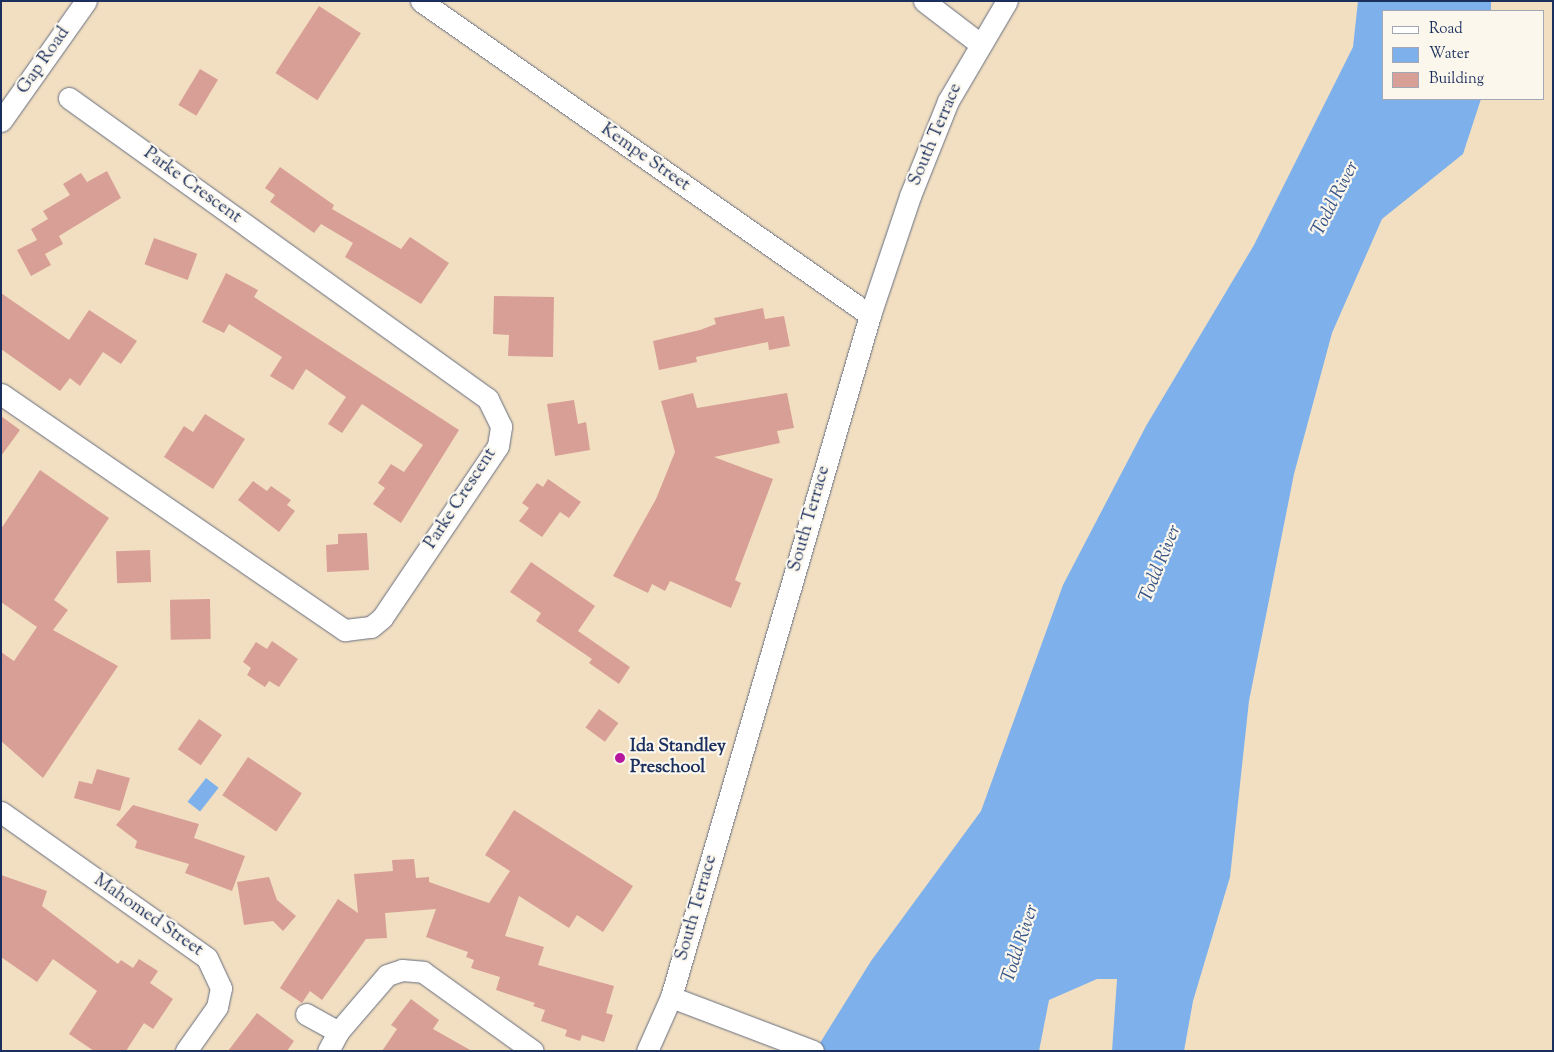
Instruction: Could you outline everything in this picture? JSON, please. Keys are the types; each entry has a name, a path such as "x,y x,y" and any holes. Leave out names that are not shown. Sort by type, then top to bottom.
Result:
{"street":[{"name":"Gap Road","path":"1,121 86,1"},
{"name":"Kempe Street","path":"421,1 870,315"},
{"path":"924,1 979,44"},
{"name":"South Terrace","path":"647,1051 671,997 870,315 948,100 979,44 1007,1"},
{"name":"Parke Crescent","path":"1,394 345,630 371,627 382,618 498,446 501,426 488,399 69,98"},
{"name":"Mahomed Street","path":"1,812 207,958 221,988 217,1007 186,1051"},
{"path":"328,1051 338,1032 386,975 402,970 423,972 519,1047"},
{"path":"671,997 813,1051"},
{"path":"306,1014 338,1032"}],"water":[{"name":"Todd River","path":"1358,1 1491,1 1491,10 1382,10 1382,100 1481,100 1463,154 1382,219 1332,333 1294,474 1249,701 1230,877 1193,1001 1184,1051 1112,1051 1117,979 1097,979 1049,1000 1039,1051 815,1051 871,961 981,811 1063,585 1146,426 1254,245 1353,47"},
{"path":"206,778 219,788 200,811 188,802"}],"building":[{"path":"319,6 361,33 317,100 275,73"},
{"path":"200,69 218,80 196,116 178,105"},
{"path":"280,167 334,205 332,209 401,249 410,237 449,263 421,304 345,257 353,243 321,224 314,233 270,202 275,195 265,188"},
{"path":"107,171 121,198 59,236 63,244 45,254 51,265 31,276 17,250 37,240 31,229 48,219 43,211 70,195 63,184 81,173 87,182"},
{"path":"154,238 197,254 188,280 144,264"},
{"path":"226,273 258,290 254,297 459,430 401,523 373,504 385,488 378,483 391,464 404,472 423,445 362,404 342,433 328,424 346,397 306,369 293,390 270,376 282,357 229,324 224,333 202,322"},
{"path":"1,293 69,340 89,310 137,341 121,364 103,352 80,386 70,378 60,391 1,349"},
{"path":"494,296 554,297 553,357 508,356 509,335 493,334"},
{"path":"763,308 765,319 784,316 790,346 769,350 768,342 696,357 697,362 659,370 653,341 700,330 716,324 714,318"},
{"path":"693,393 697,408 787,393 794,428 777,431 780,443 714,457 773,479 735,580 741,583 731,608 670,581 665,591 652,584 648,593 613,576 656,499 675,452 661,401"},
{"path":"574,400 578,424 586,422 590,450 555,456 547,404"},
{"path":"205,414 245,439 213,489 164,457 184,426 193,432"},
{"path":"1,416 20,430 1,456"},
{"path":"40,470 109,518 54,600 68,610 53,630 118,666 43,778 1,741 1,652 14,661 37,627 1,602 1,529"},
{"path":"548,479 581,502 569,518 560,512 542,537 519,521 529,508 522,503 537,483 543,487"},
{"path":"253,481 267,491 271,486 291,500 287,505 295,511 279,532 238,500"},
{"path":"367,533 369,570 327,572 326,545 338,544 338,534"},
{"path":"150,550 151,582 117,583 116,551"},
{"path":"531,562 595,606 578,631 630,667 619,684 589,663 592,659 536,621 541,613 510,592"},
{"path":"210,599 211,639 171,640 170,600"},
{"path":"272,641 298,659 279,687 269,681 265,687 247,675 251,668 243,662 256,642 267,649"},
{"path":"599,709 618,723 605,742 585,728"},
{"path":"199,719 222,735 201,765 178,749"},
{"path":"248,757 302,793 276,831 222,795"},
{"path":"97,769 130,778 120,811 74,798 79,781 92,784"},
{"path":"133,805 199,824 194,838 245,856 232,891 185,873 189,864 135,848 137,841 116,825"},
{"path":"514,810 633,886 603,932 577,915 569,928 519,896 505,936 544,947 538,965 614,986 606,1013 613,1015 604,1042 582,1035 580,1041 565,1036 567,1030 541,1021 545,1010 533,1006 535,1003 496,990 500,977 471,968 474,960 466,957 468,952 426,937 436,909 385,913 387,938 366,939 322,1000 310,991 302,1003 280,988 338,899 358,913 354,874 393,871 392,860 414,859 416,878 429,877 429,882 489,903 510,871 485,855"},
{"path":"1,875 47,891 42,906 118,964 121,960 133,968 139,959 158,971 150,983 173,999 153,1029 144,1023 126,1051 94,1051 69,1034 97,991 53,959 37,982 1,957"},
{"path":"269,877 277,900 296,916 283,931 273,921 244,925 237,882"},
{"path":"411,999 439,1020 433,1029 472,1051 382,1051 397,1029 391,1025"},
{"path":"257,1013 294,1041 287,1051 228,1051"}],"place":[{"name":"Ida Standley Preschool","path":"620,758"}]}
